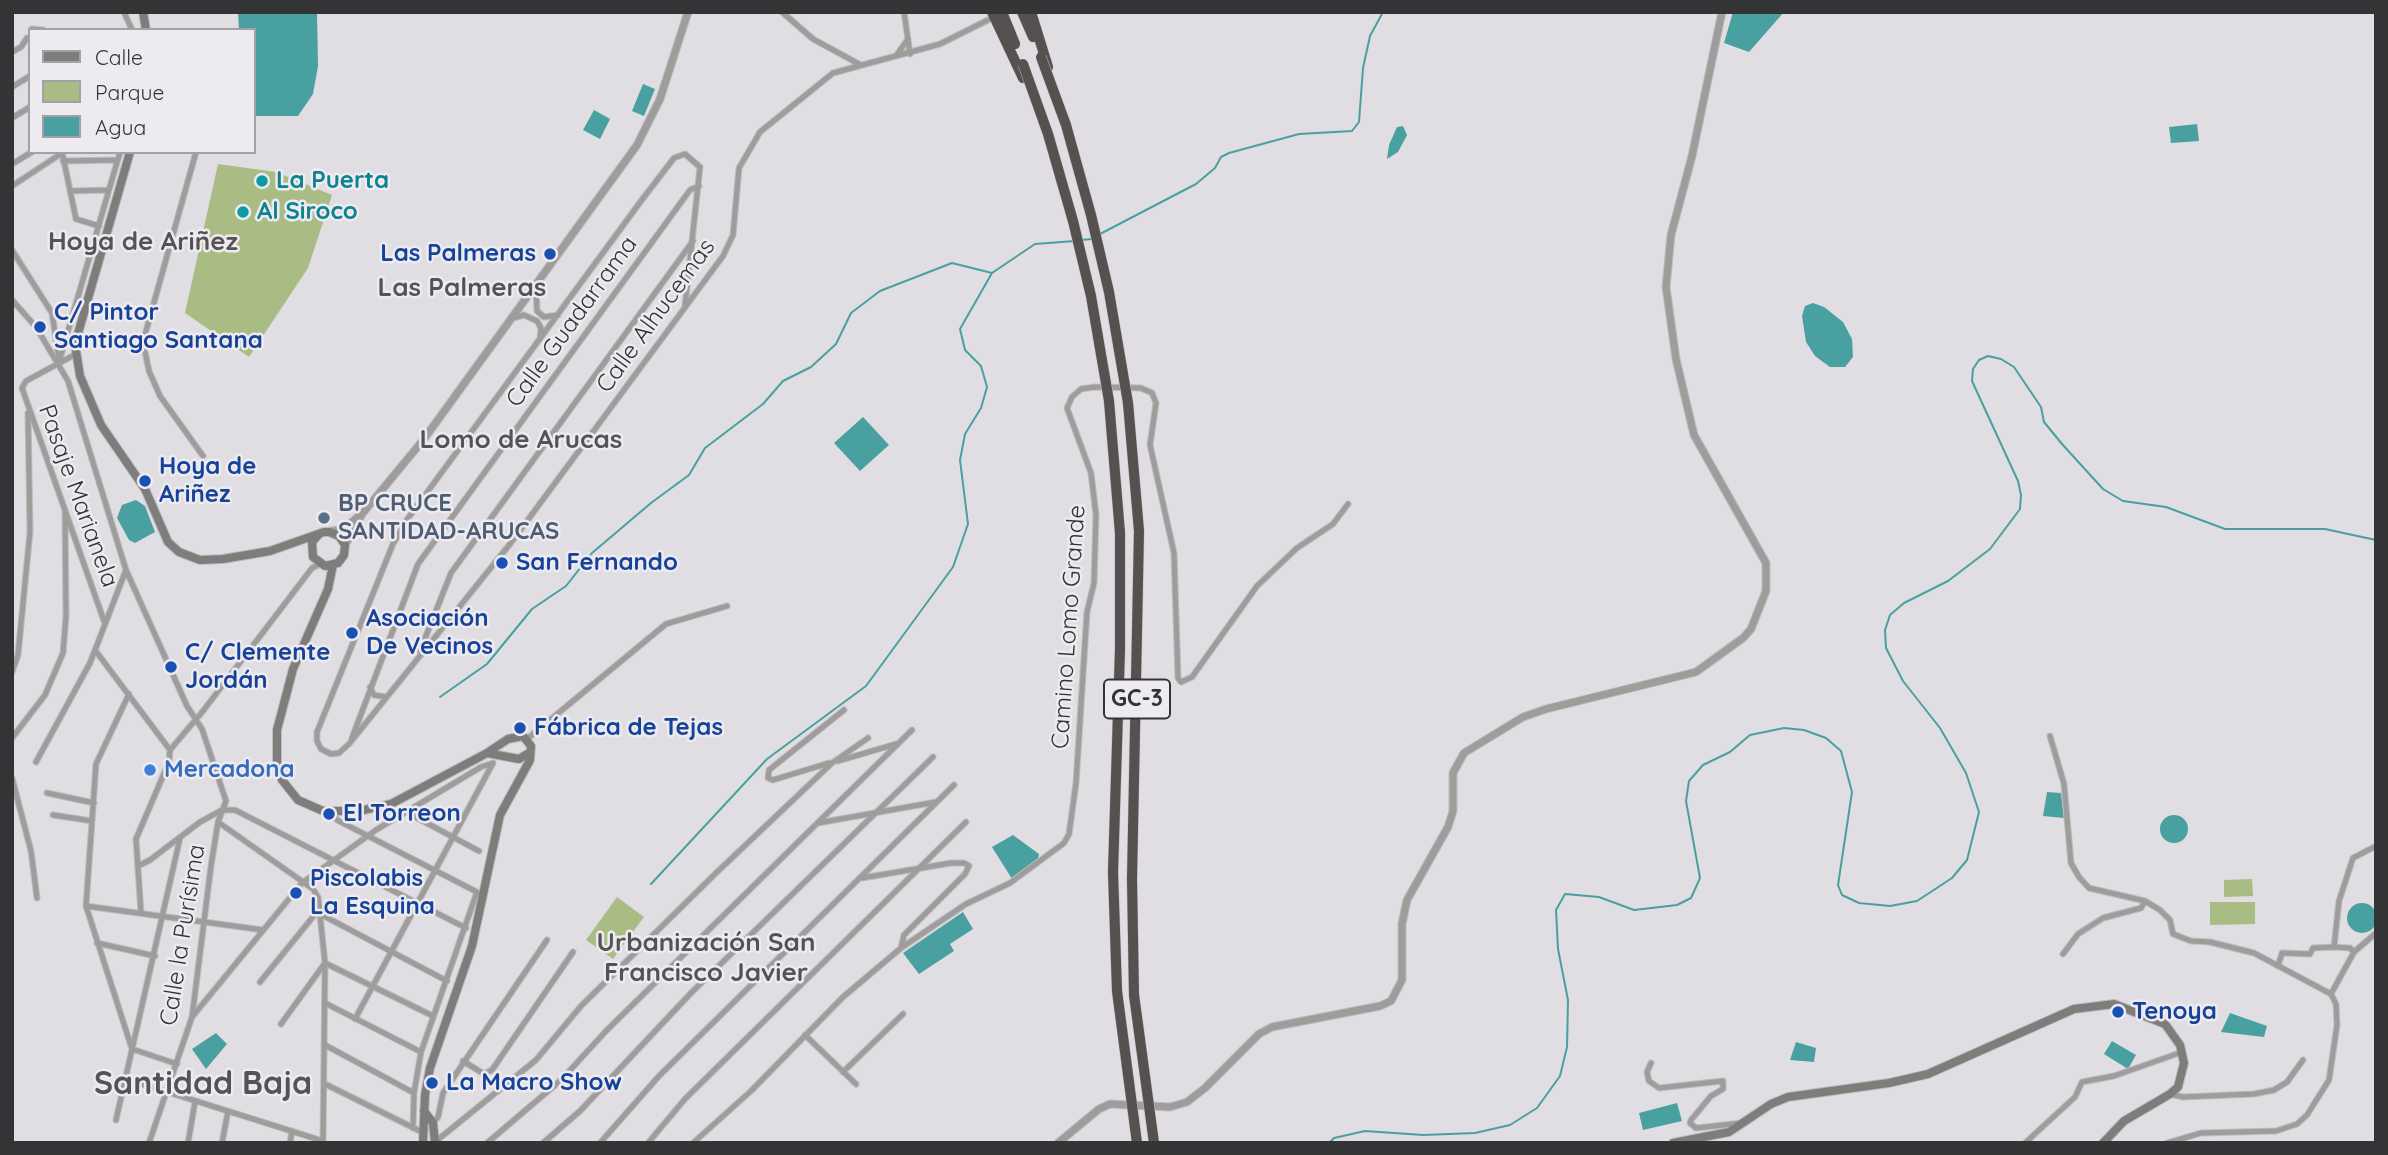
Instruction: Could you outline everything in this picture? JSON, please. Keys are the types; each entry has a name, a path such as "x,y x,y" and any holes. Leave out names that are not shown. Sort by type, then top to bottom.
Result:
{"highway":[{"name":"GC-3","path":"1002,12 1038,104 1073,221 1091,296 1109,401 1120,533 1120,649 1113,872 1116,991 1137,1143"},
{"name":"GC-3","path":"1022,12 1043,57 1091,215 1109,292 1128,403 1139,531 1132,879 1134,995 1154,1143"},
{"path":"1031,12 1043,57"},
{"path":"990,16 1022,67"}],"main road":[{"path":"129,154 77,332 76,354 80,376 106,435 145,489 169,542 179,552 200,560 223,559 288,545 322,533 337,534 345,545 344,555 322,566"},
{"path":"312,555 312,542 322,533"},
{"path":"288,545 303,546 322,566 331,581 293,669 281,708 275,745 277,767 291,793 305,804 332,812 359,811 391,804 512,738 519,736 527,739 531,746 530,760 515,783 500,815 480,919 430,1068 424,1111 418,1130 423,1143"},
{"path":"512,738 508,745 518,771 515,783"},
{"path":"487,753 523,758 529,753"},
{"path":"1673,1143 1722,1134 1745,1123 1771,1104 1788,1097 1889,1083 1928,1074 2074,1009 2094,1004 2114,1004 2151,1016 2165,1024 2183,1052 2183,1074 2171,1094 2124,1121 2103,1143"},
{"path":"424,1111 433,1123 435,1142"}],"street":[{"path":"124,12 131,28"},
{"path":"322,533 344,529 362,514 425,439 637,145 660,99 688,12"},
{"path":"782,12 813,39 859,64"},
{"path":"904,12 910,54"},
{"path":"1058,1143 1099,1109 1110,1104 1170,1107 1187,1102 1205,1088 1259,1034 1272,1027 1380,1006 1391,1001 1402,979 1402,924 1407,900 1448,827 1454,811 1453,773 1464,753 1523,717 1546,709 1696,673 1751,629 1766,591 1766,564 1694,435 1676,359 1666,287 1671,235 1692,156 1722,12"},
{"name":"Calle Alhucemas","path":"540,339 393,544 317,732 317,741 321,748 331,754 339,753 349,744 510,544 723,256 733,235 739,168 760,132 833,73 924,49 990,16"},
{"path":"12,52 21,47 27,38"},
{"path":"908,39 924,49"},
{"path":"895,57 908,39"},
{"path":"12,87 28,77"},
{"path":"12,118 28,108"},
{"path":"12,164 29,154"},
{"path":"12,186 60,154"},
{"path":"62,154 76,219 99,226"},
{"path":"59,362 119,154"},
{"path":"195,154 144,342 149,371 160,396 203,456"},
{"path":"540,339 674,158 685,154 701,167 685,306"},
{"path":"63,161 117,160"},
{"name":"Calle Guadarrama","path":"349,744 418,564 690,190 699,186"},
{"path":"70,191 108,190"},
{"path":"419,654 451,573 694,240"},
{"path":"12,250 52,313 59,362"},
{"path":"536,285 537,311 544,317 558,315"},
{"path":"12,300 36,327 68,381 126,570 194,718 202,729 226,801 222,810 138,866"},
{"path":"513,318 524,315 537,320 541,328 540,339"},
{"path":"59,362 76,354"},
{"name":"Pasaje Marianela","path":"59,362 26,381 22,388 104,621"},
{"path":"68,381 80,376"},
{"name":"Camino Lomo Grande","path":"693,1143 751,1091 805,1035 901,948 966,904 1010,883 1064,843 1069,834 1076,783 1087,612 1094,583 1097,515 1091,473 1067,408 1072,397 1081,389 1095,387 1141,388 1152,393 1156,403 1150,445 1174,553 1178,678 1181,682 1192,677 1256,586 1297,548 1333,524 1348,504"},
{"path":"73,394 85,389"},
{"path":"12,672 18,655 30,532 28,407"},
{"path":"12,738 46,695 62,653 66,616 65,511"},
{"path":"345,545 362,514"},
{"path":"141,913 136,839 169,762 170,750 322,566"},
{"path":"36,762 95,650 126,570"},
{"path":"527,739 666,624 727,606"},
{"path":"95,650 170,750"},
{"path":"370,687 374,695 386,697"},
{"path":"129,694 96,764 86,906 132,1049"},
{"path":"844,710 769,770 768,778 773,780 899,743"},
{"path":"487,1143 561,1080 607,1030 912,730"},
{"path":"2050,736 2064,784 2071,863 2078,877 2090,888 2145,901 2160,909 2170,920 2173,934 2190,941 2210,942 2254,953 2314,984 2331,994 2338,1016 2329,1080 2307,1115 2287,1129 2201,1133 2167,1143"},
{"path":"435,1142 547,1049 581,1006 831,762 868,738"},
{"path":"543,1143 580,1111 691,993 933,757"},
{"path":"192,1017 302,883 368,835 481,767 493,763 355,1019"},
{"path":"12,778 31,851 37,898"},
{"path":"600,1143 659,1076 954,785"},
{"path":"47,793 94,803"},
{"path":"816,823 936,802"},
{"path":"222,810 234,810 466,928"},
{"name":"Calle la Purísima","path":"149,1143 192,1017 218,822 222,810"},
{"path":"332,812 337,820 477,892 421,1052 414,1093 418,1130"},
{"path":"406,812 479,851"},
{"path":"53,815 92,821"},
{"path":"126,1079 323,1142 326,1084 325,963 321,907 313,890 218,822"},
{"path":"648,1143 685,1100 966,822"},
{"path":"116,1120 180,838"},
{"path":"2334,947 2339,901 2353,858 2376,846"},
{"path":"859,878 951,863 969,866 965,874 904,935 901,948"},
{"path":"2063,954 2078,934 2104,918 2141,908 2145,901"},
{"path":"86,906 262,930"},
{"path":"260,982 321,907"},
{"path":"322,915 447,981"},
{"path":"2331,994 2354,952 2376,933"},
{"path":"433,1123 438,1117 443,1093 547,940"},
{"path":"97,943 155,956"},
{"path":"2278,965 2282,953 2310,954 2314,948 2334,947 2350,948 2354,952"},
{"path":"463,1061 484,1074 492,1070 573,952"},
{"path":"325,963 433,1016"},
{"path":"281,1024 325,963"},
{"path":"324,1003 421,1052"},
{"path":"843,1072 903,1014"},
{"path":"805,1035 856,1084"},
{"path":"325,1045 414,1093"},
{"path":"132,1049 177,1064"},
{"path":"2025,1143 2075,1097 2082,1082 2114,1076 2183,1052"},
{"path":"2171,1094 2183,1097 2218,1096 2274,1090 2287,1082 2303,1060"},
{"path":"1651,1063 1647,1072 1649,1081 1658,1088 1723,1081 1723,1089 1711,1096 1691,1120 1690,1124 1696,1128 1745,1123"},
{"path":"326,1084 418,1130"},
{"path":"188,1143 195,1102"},
{"path":"222,1143 228,1111"},
{"path":"290,1143 292,1131"}],"green space":[{"path":"218,164 276,172 332,195 308,268 249,357 185,313"},
{"path":"2252,879 2253,896 2224,897 2224,880"},
{"path":"617,897 644,917 613,959 586,940"},
{"path":"2210,902 2255,902 2255,924 2210,925"}],"water":[{"path":"238,12 317,12 318,66 313,94 298,116 256,116 256,28 239,28"},
{"path":"1733,12 1784,12 1749,52 1724,43"},
{"path":"643,84 655,89 644,116 632,111"},
{"path":"594,110 610,119 600,139 583,130"},
{"path":"2197,124 2199,141 2171,143 2169,127"},
{"path":"1403,126 1407,135 1398,152 1387,159 1389,145 1397,127"},
{"path":"1813,303 1824,307 1843,322 1852,339 1853,357 1845,367 1830,367 1815,356 1806,342 1802,316 1805,306"},
{"path":"863,417 889,445 860,471 834,443"},
{"path":"136,500 145,506 155,532 135,543 129,540 117,518 122,505"},
{"path":"2047,792 2061,793 2064,818 2043,816"},
{"path":"2174,815 2184,819 2188,829 2184,839 2174,843 2164,839 2160,829 2164,819"},
{"path":"1013,835 1039,854 1038,859 1012,879 992,847"},
{"path":"2362,903 2373,907 2377,918 2373,929 2362,933 2351,929 2347,918 2351,907"},
{"path":"963,912 973,929 950,944 954,951 919,974 903,953"},
{"path":"2230,1013 2267,1026 2264,1037 2221,1032"},
{"path":"216,1033 227,1044 206,1069 192,1049"},
{"path":"2112,1041 2136,1055 2128,1069 2104,1054"},
{"path":"1796,1042 1816,1048 1814,1062 1790,1060"},
{"path":"1677,1103 1682,1121 1643,1130 1639,1113"}],"waterway":[{"path":"1100,234 1196,184 1215,168 1221,157 1229,153 1299,134 1352,131 1359,122 1363,68 1370,36 1383,12"},
{"path":"1080,240 1092,239"},
{"path":"651,884 767,759 866,686 953,567 968,524 960,460 965,434 981,408 987,387 981,366 965,350 960,329 992,273 1035,244 1075,241"},
{"path":"440,697 487,664 532,609 566,586 592,553 689,475 705,448 763,404 783,381 811,367 836,344 851,313 880,291 952,263 992,273"},
{"path":"1329,1143 1334,1138 1365,1131 1423,1135 1475,1133 1510,1125 1537,1108 1560,1076 1567,1047 1568,1000 1558,949 1556,910 1565,894 1599,897 1634,910 1677,905 1691,898 1700,878 1686,801 1689,781 1703,765 1730,752 1750,735 1784,728 1804,730 1826,738 1841,751 1852,792 1838,885 1842,895 1859,903 1890,906 1917,901 1952,878 1967,860 1979,812 1966,773 1940,728 1903,681 1886,648 1885,630 1890,615 1904,603 1948,581 1990,549 2020,509 2018,481 1972,381 1973,369 1979,360 1988,356 2001,359 2014,367 2041,407 2044,422 2103,489 2123,501 2166,507 2225,529 2325,529 2376,540"}],"place":[{"name":"La Puerta","path":"262,181"},
{"name":"Al Siroco","path":"243,212"},
{"name":"Las Palmeras","path":"550,254"},
{"name":"C/ Pintor Santiago Santana","path":"40,327"},
{"name":"Hoya de Ariñez","path":"145,481"},
{"name":"BP CRUCE SANTIDAD-ARUCAS","path":"324,518"},
{"name":"San Fernando","path":"502,563"},
{"name":"Asociación De Vecinos","path":"352,633"},
{"name":"C/ Clemente Jordán","path":"171,667"},
{"name":"Fábrica de Tejas","path":"520,728"},
{"name":"Mercadona","path":"150,770"},
{"name":"El Torreon","path":"329,814"},
{"name":"Piscolabis La Esquina","path":"296,893"},
{"name":"Tenoya","path":"2118,1012"},
{"name":"La Macro Show","path":"432,1083"}],"district":[{"name":"Hoya de Ariñez","path":"143,242"},
{"name":"Las Palmeras","path":"462,288"},
{"name":"Lomo de Arucas","path":"521,440"},
{"name":"Urbanización San Francisco Javier","path":"706,958"},
{"name":"Santidad Baja","path":"203,1084"}]}
